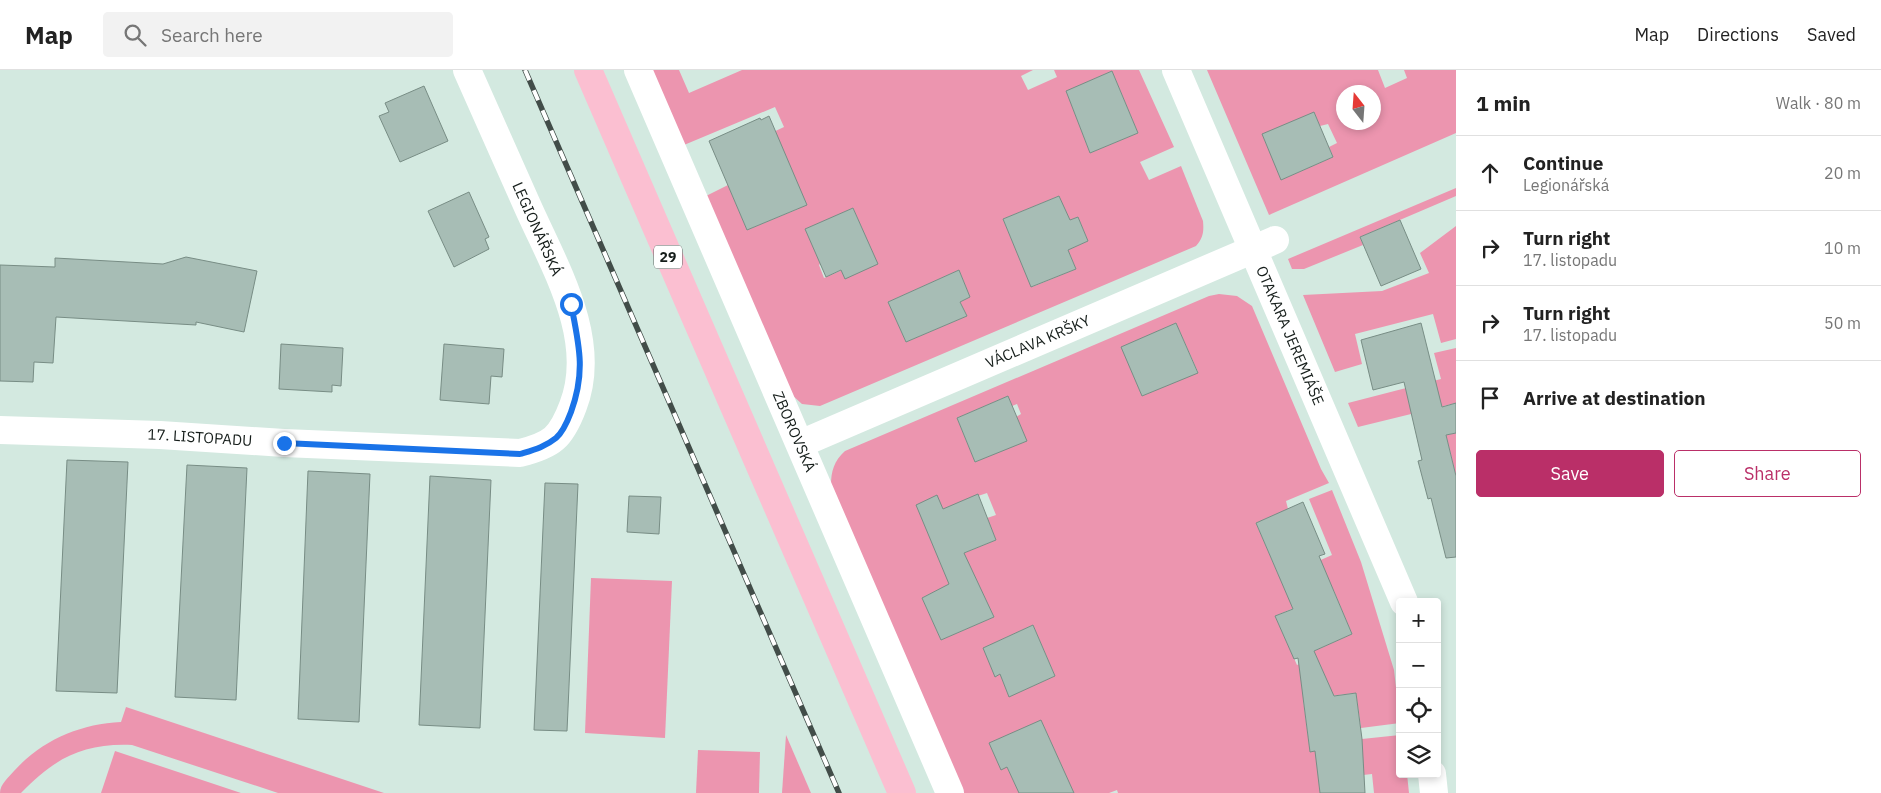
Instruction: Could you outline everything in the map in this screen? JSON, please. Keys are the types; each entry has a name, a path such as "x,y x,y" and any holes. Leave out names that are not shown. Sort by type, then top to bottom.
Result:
{"main road":[{"name":"29","path":"588,70 902,793"}],"street":[{"name":"LEGIONÁŘSKÁ","path":"467,70 571,304 581,351 579,392 567,422"},
{"name":"ZBOROVSKÁ","path":"638,70 950,793"},
{"name":"OTAKARA JEREMIÁŠE","path":"1176,70 1264,245 1402,598"},
{"name":"VÁCLAVA KRŠKY","path":"800,444 1264,245"},
{"name":"17. LISTOPADU","path":"0,430 160,435 520,454 540,448 557,437 567,422"},
{"path":"1432,778 1434,793"}],"shaded area":[{"path":"651,70 679,70 689,93 742,70 1033,70 1021,76 1028,90 1057,77 1054,70 1139,70 1174,147 1140,162 1149,180 1181,166 1203,221 1203,232 1196,246 820,406 802,404 792,395 706,196 728,185 747,230 798,209 767,135 784,127 775,107 684,145","holes":["1112,71 1138,133 1090,153 1072,106 1093,98 1087,82","1059,196 1063,207 1058,225 1078,217 1088,241 1068,250 1076,269 1032,287 1003,219","853,208 874,256 824,278 809,228","959,270 970,297 960,302 967,316 906,342 888,302"]},
{"path":"1207,70 1378,70 1385,88 1407,78 1404,70 1456,70 1456,133 1269,215","holes":["1314,112 1320,126 1328,124 1337,143 1329,147 1333,157 1281,180"]},
{"path":"1456,188 1456,196 1360,237 1363,245 1304,269 1292,269 1288,259"},
{"path":"1456,226 1456,339 1441,343 1433,314 1355,334 1362,364 1335,372 1303,295 1382,291 1429,273 1420,253"},
{"path":"1219,294 1237,296 1252,306 1321,469 1329,483 1286,501 1288,509 1256,523 1280,578 1332,555 1309,499 1332,490 1361,562 1394,670 1396,724 1361,728 1356,693 1303,699 1310,751 1362,746 1362,739 1396,735 1396,778 1407,778 1409,793 1374,793 1372,774 1319,780 1320,793 1118,793 1117,790 1109,793 963,793 831,486 836,463 845,451 1209,296","holes":["1176,323 1198,372 1142,396 1122,347","1008,396 1012,406 1017,404 1021,414 1016,417 1026,441 975,462 957,418","987,493 996,515 987,518 996,540 940,563 978,496","973,573 994,617 941,640 922,598","1334,591 1352,634 1314,651 1316,657 1297,665 1275,616","1033,625 1055,676 1009,696 1000,674 995,676 996,642","1041,721 1063,769 1018,790 1007,767 990,743"]},
{"path":"1456,348 1456,403 1358,427 1348,403 1441,379 1434,353"},
{"path":"1456,433 1456,476 1446,435"},
{"path":"591,578 672,581 665,738 585,733"},
{"path":"126,707 384,793 278,793 132,745 115,745 84,750 71,755 46,770 21,793 0,793 1,787 7,778 25,760 49,742 91,726 121,722"},
{"path":"786,735 811,793 782,793"},
{"path":"698,750 760,752 759,793 696,793"},
{"path":"115,751 241,793 101,793"}],"building":[{"path":"1112,71 1138,133 1090,153 1066,91"},
{"path":"424,86 448,141 400,162 379,116 389,112 385,103"},
{"path":"1314,112 1333,157 1281,180 1262,134"},
{"path":"769,116 807,205 747,230 709,141 760,118 761,120"},
{"path":"469,192 489,237 485,239 489,249 454,267 428,211"},
{"path":"1059,196 1070,220 1078,217 1088,241 1068,250 1076,269 1031,287 1003,219"},
{"path":"853,208 878,264 845,279 841,270 826,277 805,229"},
{"path":"1400,220 1421,269 1381,286 1360,237"},
{"path":"186,257 257,271 244,332 196,322 196,325 56,317 53,363 34,362 33,382 0,381 0,265 55,267 55,258 163,264"},
{"path":"959,270 970,297 960,302 967,316 906,342 888,302"},
{"path":"1176,323 1198,373 1142,396 1121,347"},
{"path":"1421,323 1442,407 1456,403 1456,433 1446,435 1456,476 1456,557 1446,558 1431,498 1428,499 1418,461 1422,460 1404,382 1373,390 1361,340"},
{"path":"281,344 343,348 341,386 332,385 332,392 279,389"},
{"path":"444,344 504,349 502,377 491,376 489,404 440,400"},
{"path":"1008,396 1027,441 975,462 957,418"},
{"path":"67,460 128,462 117,693 56,691"},
{"path":"187,465 247,468 236,700 175,697"},
{"path":"308,471 370,474 359,722 298,719"},
{"path":"430,476 491,480 480,728 419,725"},
{"path":"545,483 578,484 567,731 534,730"},
{"path":"978,494 996,540 964,553 994,617 941,640 922,598 949,584 916,505 937,495 943,509"},
{"path":"629,496 661,497 659,534 627,532"},
{"path":"1303,502 1325,554 1319,556 1352,634 1314,651 1334,696 1356,693 1362,739 1365,793 1320,793 1315,751 1310,752 1298,658 1294,659 1275,616 1293,609 1256,523"},
{"path":"1033,625 1055,676 1009,697 1000,674 995,677 983,648"},
{"path":"1041,720 1074,793 1019,793 1007,767 1001,770 989,743"}],"railway":[{"path":"525,70 839,793"}],"route":[{"path":"284,443 520,454 540,448 557,437 567,422 579,392 581,351 571,304"}]}
